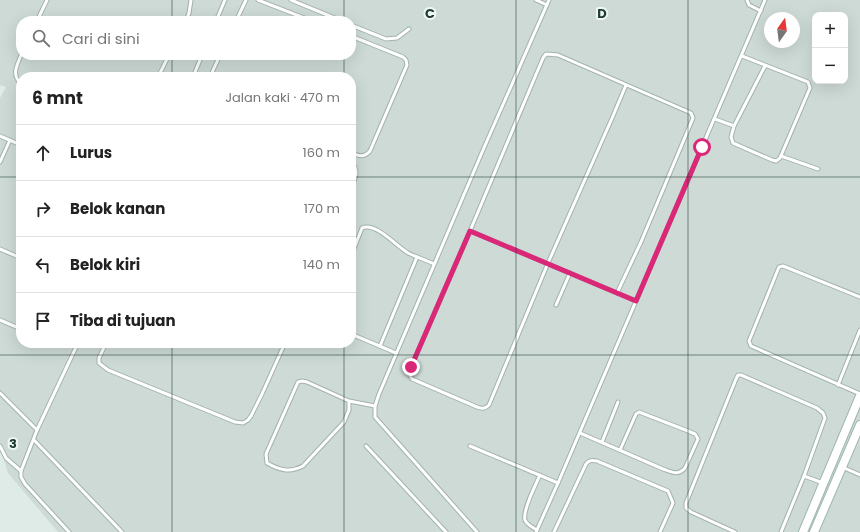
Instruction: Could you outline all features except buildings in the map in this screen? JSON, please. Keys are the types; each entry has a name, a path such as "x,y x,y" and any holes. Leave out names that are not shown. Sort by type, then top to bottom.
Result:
{"street":[{"path":"803,532 860,395"},
{"path":"814,532 860,425"}],"lane":[{"path":"39,16 47,0"},
{"path":"188,16 191,0"},
{"path":"218,16 225,0"},
{"path":"238,16 246,0"},
{"path":"258,0 299,16"},
{"path":"291,0 330,16"},
{"path":"536,0 547,5"},
{"path":"477,532 375,417 375,406 434,264 549,0"},
{"path":"747,0 749,5 761,11"},
{"path":"540,475 524,514 525,522 536,531 580,433 765,0"},
{"path":"356,27 386,39 397,38 409,29"},
{"path":"356,38 403,57 406,60 407,65 370,151 367,155 363,156 356,154"},
{"path":"617,293 641,242 693,118 691,113 558,54 546,54 411,367 410,376 412,379 482,409 489,405 548,263 626,85"},
{"path":"742,56 808,82 810,85 778,160 772,160 733,143 731,137 734,126 765,66"},
{"path":"16,79 15,71 19,60"},
{"path":"160,72 166,60"},
{"path":"195,72 200,60"},
{"path":"212,72 218,60"},
{"path":"715,119 734,126"},
{"path":"0,136 16,143"},
{"path":"0,162 10,140"},
{"path":"781,156 818,169"},
{"path":"356,243 362,228 365,226 375,229 408,253 434,264"},
{"path":"470,231 636,301"},
{"path":"0,249 16,256"},
{"path":"380,346 417,257"},
{"path":"860,297 783,266 779,267 749,341 751,346 860,395"},
{"path":"556,305 570,272"},
{"path":"0,320 16,327"},
{"path":"838,385 860,330"},
{"path":"356,336 396,353"},
{"path":"69,532 25,484 21,477 21,471 37,430 76,348"},
{"path":"104,348 99,363 108,370 201,409 235,422 243,423 248,420 262,394 283,348"},
{"path":"735,532 691,512 686,508 686,503 738,375 744,375 817,408 823,413 825,418 825,422 781,532"},
{"path":"349,401 349,410 344,422 303,466 295,470 288,471 274,467 267,463 266,454 298,382 307,382 349,401 375,406"},
{"path":"0,393 37,430"},
{"path":"602,442 618,402"},
{"path":"580,433 663,469 677,473 681,472 685,468 698,439 695,434 688,430 639,412 636,414 620,450"},
{"path":"34,440 122,532"},
{"path":"0,446 6,458 21,471"},
{"path":"366,446 446,532"},
{"path":"470,446 558,482"},
{"path":"554,532 586,464 589,460 597,460 668,491 673,503 660,532"},
{"path":"842,467 860,475"},
{"path":"804,476 823,483"}],"shaded area":[{"path":"0,0 860,0 860,532 58,532 8,473 0,447 0,98 6,87 0,85"}],"route":[{"path":"411,367 470,231 519,250 636,301 702,147"}]}
